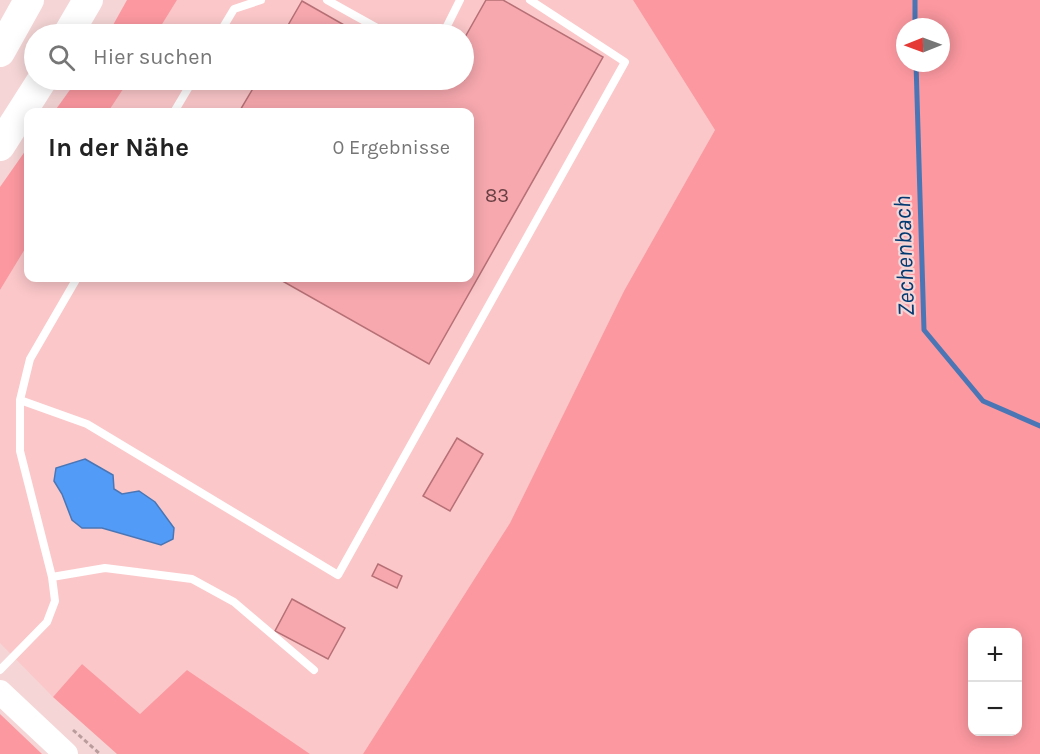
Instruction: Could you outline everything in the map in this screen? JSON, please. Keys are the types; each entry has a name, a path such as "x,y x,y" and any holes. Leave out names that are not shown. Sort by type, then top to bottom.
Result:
{"highway":[{"path":"0,52 29,0"},
{"path":"74,24 88,0"},
{"path":"24,108 36,90"},
{"path":"0,146 24,108"}],"main road":[{"path":"0,692 66,754"}],"lane":[{"path":"225,24 234,9 261,0"},
{"path":"327,0 370,24"},
{"path":"447,24 460,0"},
{"path":"20,400 87,424 338,575 625,62 530,0"},
{"path":"176,108 187,90"},
{"path":"0,670 48,622 55,601 52,577 20,451 20,400 30,359 75,282"},
{"path":"52,577 105,568 192,579 234,602 314,670"}],"shaded area":[{"path":"127,0 177,0 162,24 114,24"},
{"path":"177,0 633,0 715,130 624,291 510,523 363,754 310,754 187,670 140,714 82,664 53,697 0,643 0,290 24,251 24,282 474,282 474,108 111,108 122,90 474,90 474,24 162,24"},
{"path":"633,0 1040,0 1040,754 363,754 510,523 624,291 715,130"},
{"path":"70,90 122,90 111,108 57,108"},
{"path":"24,153 24,251 0,290 0,187"},
{"path":"82,664 140,714 187,670 310,754 117,754 53,697"},
{"path":"0,714 42,754 0,754"}],"water":[{"path":"85,459 113,475 114,489 122,494 139,491 155,502 174,528 173,539 161,545 102,528 82,528 72,520 62,494 54,481 56,468"}],"building":[{"path":"486,0 503,0 603,57 429,364 284,282 474,282 474,108 241,108 252,90 474,90 472,24"},
{"path":"302,1 342,24 289,24"},
{"path":"457,438 483,454 450,511 423,496"},
{"path":"378,564 402,576 397,588 372,576"},
{"path":"292,599 345,628 328,659 275,631"}],"waterway":[{"name":"Zechenbach","path":"915,0 915,18"},
{"name":"Zechenbach","path":"916,72 924,330 983,401 1040,426"}]}
